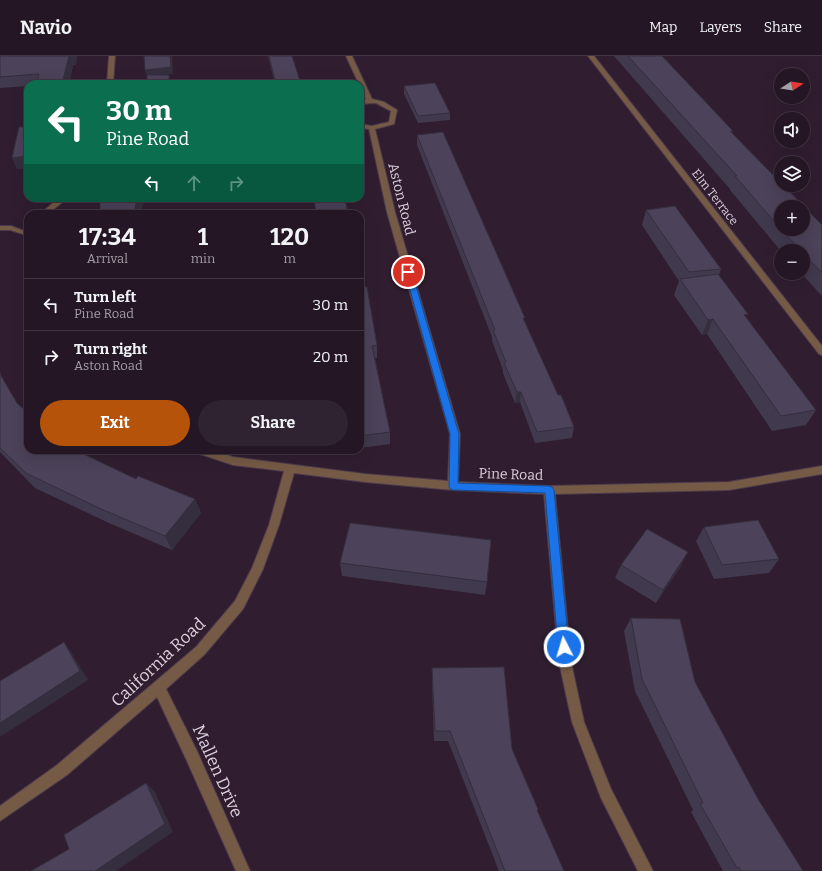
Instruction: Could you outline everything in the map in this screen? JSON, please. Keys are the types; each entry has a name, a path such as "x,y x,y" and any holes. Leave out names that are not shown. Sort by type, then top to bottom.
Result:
{"street":[{"path":"110,80 112,56"},
{"path":"349,56 360,80"},
{"name":"Elm Terrace","path":"591,56 822,352"},
{"path":"364,88 369,99"},
{"path":"364,101 369,99 388,105 394,110 392,123 372,128 364,127"},
{"name":"Aston Road","path":"372,128 391,212 455,434 453,486"},
{"path":"49,210 58,202"},
{"path":"0,228 24,231"},
{"name":"Pine Road","path":"212,454 233,461 365,478 453,486 549,490 729,486 822,470"},
{"name":"California Road","path":"0,814 62,770 159,688 200,651 239,605 257,569 274,525 290,468"},
{"path":"549,490 565,662 578,722 606,793 646,871"},
{"name":"Mallen Drive","path":"159,688 192,756 243,871"}],"building":[{"path":"0,56 69,56 63,80 38,80 39,74 0,77"},
{"path":"144,56 170,56 171,67 145,70"},
{"path":"269,56 292,56 300,80 275,80"},
{"path":"628,56 662,56 733,131 730,131 774,176 774,192 790,192 798,200 774,200 774,221 735,176 737,176"},
{"path":"147,75 169,75 169,80 147,80"},
{"path":"435,83 450,113 418,116 404,86"},
{"path":"19,127 24,127 24,156 12,158"},
{"path":"443,132 525,318 523,318 558,395 561,395 574,427 537,432 521,392 517,392 504,363 506,362 493,330 495,330 417,135"},
{"path":"100,202 136,202 135,210 100,210"},
{"path":"314,202 346,202 347,210 316,210"},
{"path":"675,206 721,269 689,272 646,210"},
{"path":"810,213 822,225 822,273 810,260 810,244 795,244 787,236 810,236"},
{"path":"718,274 748,314 744,315 816,410 781,416 713,319 708,320 680,279"},
{"path":"364,287 367,287 377,345 372,346 390,432 364,435"},
{"path":"0,374 17,403 24,409 24,454 83,454 136,479 138,476 195,499 165,536 101,509 26,473 0,448"},
{"path":"758,520 779,559 722,565 704,527"},
{"path":"350,523 491,540 487,582 340,563"},
{"path":"647,529 688,552 663,590 621,565"},
{"path":"631,618 680,619 695,682 758,799 803,871 741,871 739,867 737,868 700,804 703,803 642,679"},
{"path":"64,642 80,671 0,723 0,681"},
{"path":"504,667 512,749 564,871 505,871 450,731 435,731 432,668"},
{"path":"146,783 165,824 95,871 31,871 69,849 64,835"}],"route":[{"path":"408,272 455,434 453,486 549,490 564,647"}]}
